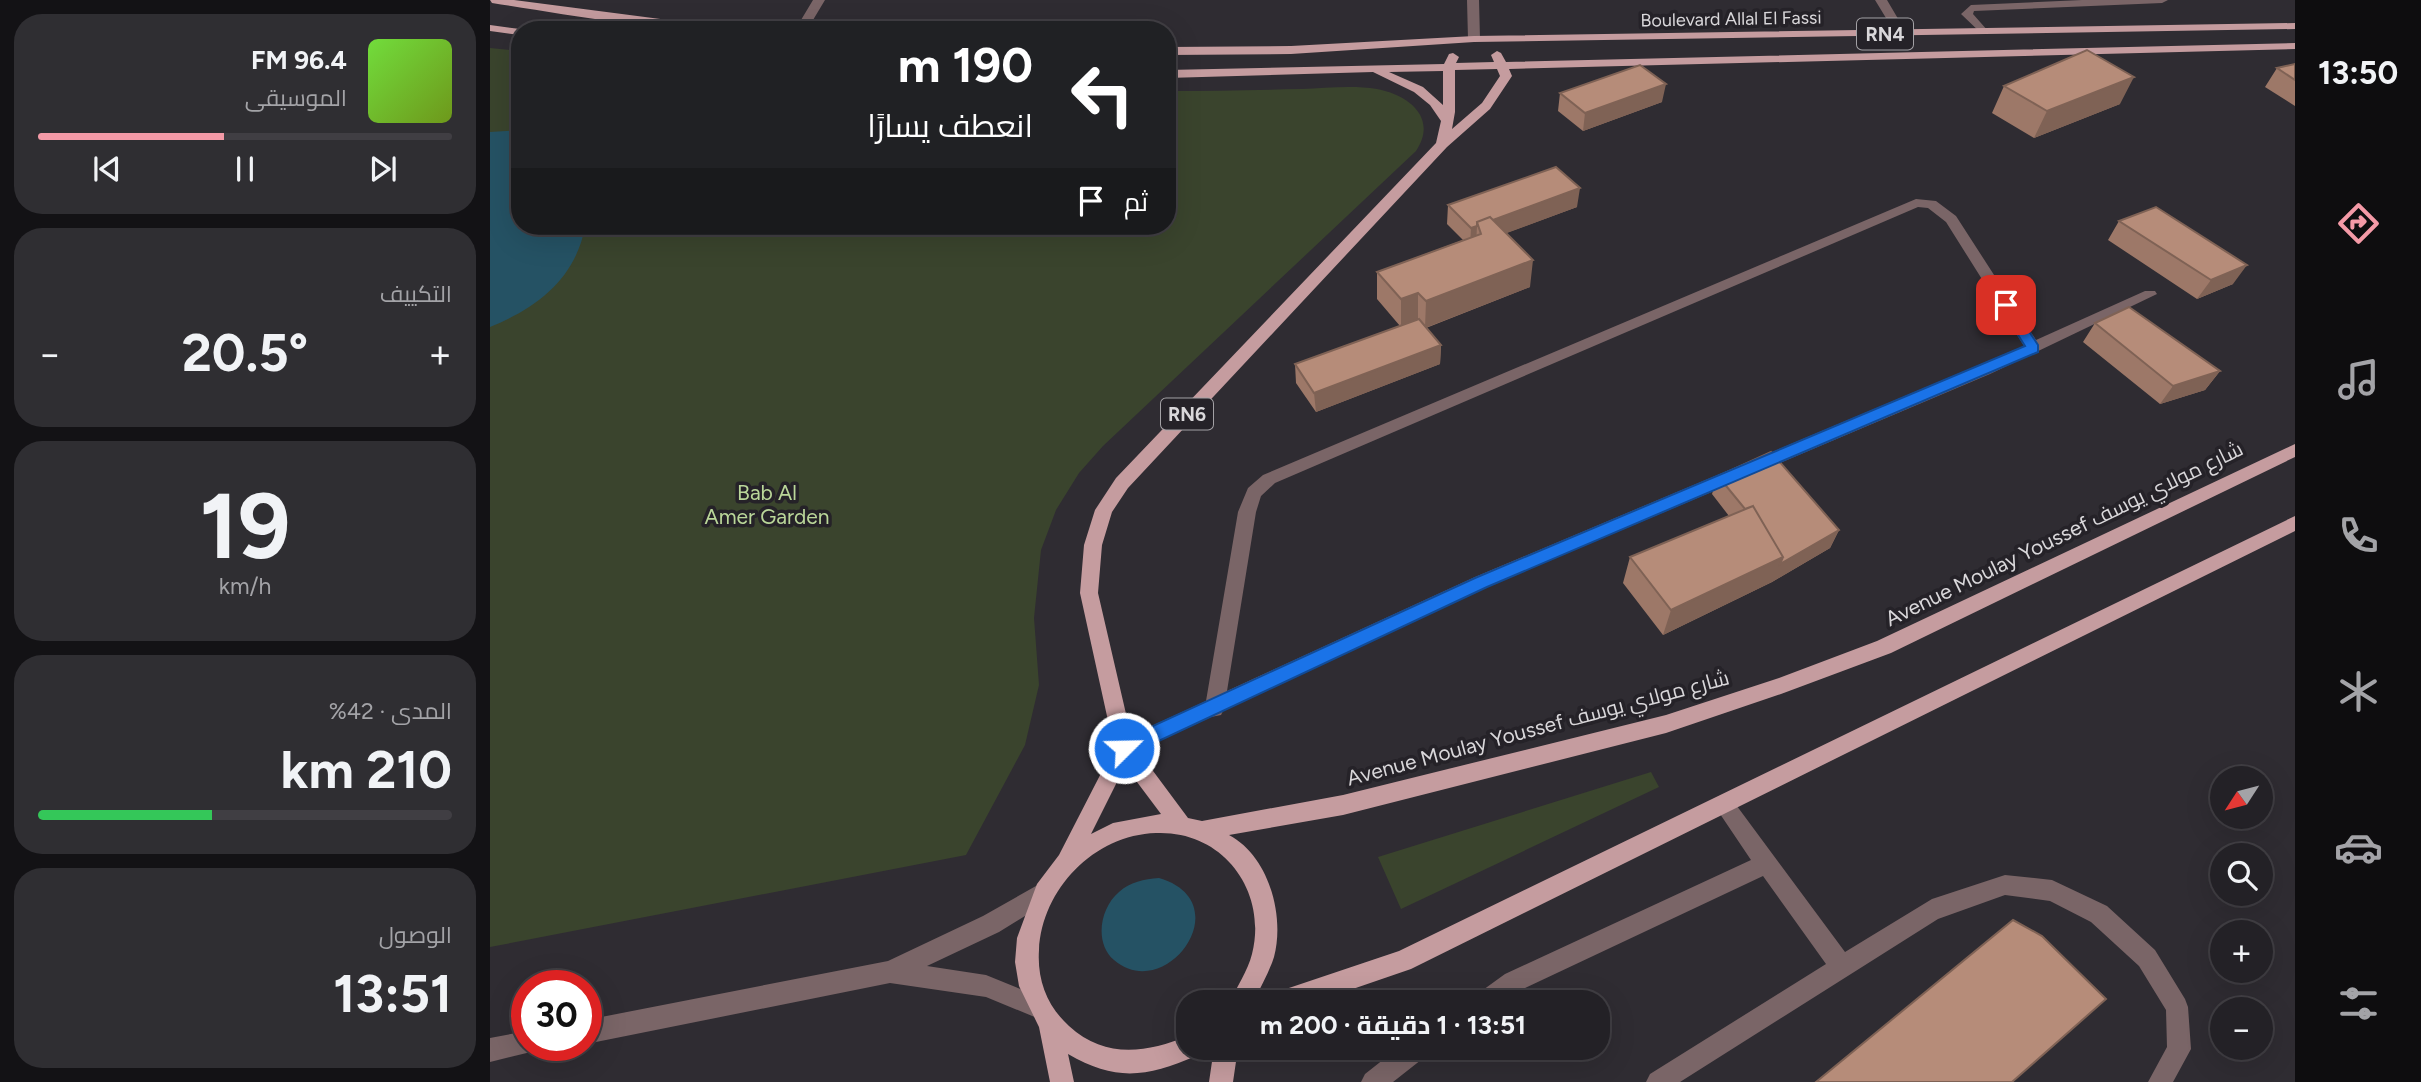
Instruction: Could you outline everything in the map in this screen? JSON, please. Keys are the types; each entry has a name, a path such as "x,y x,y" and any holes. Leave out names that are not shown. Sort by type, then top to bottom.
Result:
{"main road":[{"path":"492,0 640,21"},
{"name":"Boulevard Allal El Fassi","path":"1176,51 1292,50 1474,39 2295,26"},
{"path":"490,28 511,31"},
{"path":"1442,144 1447,121 1450,66 1454,55 1474,39 1496,54 1503,65"},
{"name":"Boulevard Allal El Fassi","path":"1176,74 2295,46"},
{"name":"RN6","path":"1180,823 1124,748 1089,593 1093,545 1104,510 1122,483 1442,144 1486,106 1506,76 1503,65"},
{"path":"1354,69 1397,78 1417,88 1440,108 1447,121"},
{"name":"Avenue Moulay Youssef شارع مولاي يوسف","path":"1204,830 1343,805 1666,724 1781,687 1884,647 1993,597 2295,450"},
{"path":"1316,990 1403,961 2295,523"},
{"path":"1062,1082 1050,1028 1037,1007 1026,970 1028,931 1042,893 1068,861 1124,748"},
{"path":"1068,861 1101,837 1140,824 1180,823 1204,830 1233,848 1254,875 1266,908 1266,946 1250,990"},
{"path":"1050,1028 1081,1051 1118,1062 1158,1060 1176,1053"},
{"path":"1221,1082 1224,1060"}],"street":[{"path":"806,21 819,0"},
{"path":"1472,0 1474,39"},
{"path":"1881,0 1901,34"},
{"path":"1982,31 1967,14 1971,8 2162,0"},
{"path":"1214,709 1247,512 1254,493 1269,479 1916,203 1931,204 1951,219 2033,348"},
{"path":"1124,748 1214,709 1481,582 2033,348 2150,294"},
{"path":"1724,805 1843,968"},
{"path":"1502,990 1513,982 1768,863"},
{"path":"1658,1082 1932,910 2005,885 2052,891 2099,914 2147,958 2177,1007 2179,1049 2160,1082"},
{"path":"602,1029 890,972 991,924 1042,893"},
{"path":"890,972 986,986 1037,1007"},
{"path":"490,1050 511,1046"},
{"path":"1374,1082 1402,1060"}],"green space":[{"name":"Bab Al Amer Garden","path":"490,48 511,50 511,235 1176,235 1176,91 1368,88 1389,92 1417,110 1424,128 1416,151 1103,446 1079,473 1056,510 1041,550 1034,618 1039,685 1025,745 966,855 490,947"},
{"path":"1651,772 1659,787 1401,909 1378,857"}],"water":[{"path":"511,131 511,235 583,235 573,262 551,289 523,311 490,327 490,132"},
{"path":"1159,878 1183,890 1194,907 1195,926 1187,945 1173,960 1154,970 1134,970 1114,960 1108,953 1102,935 1104,916 1107,907 1123,889 1137,882"}],"building":[{"path":"2087,50 2134,77 2047,111 2004,86"},
{"path":"2295,64 2295,80 2277,68"},
{"path":"1640,65 1666,84 1585,113 1560,93"},
{"path":"1556,167 1580,188 1493,220 1490,217 1477,222 1477,226 1471,228 1448,205"},
{"path":"2156,207 2247,265 2211,280 2119,221"},
{"path":"1490,217 1533,260 1426,301 1418,293 1401,299 1377,272 1481,234 1477,222"},
{"path":"2129,307 2220,371 2173,386 2095,323"},
{"path":"1419,319 1441,345 1314,393 1295,364"},
{"path":"1771,452 1839,530 1780,564 1783,557 1753,506 1745,509 1718,476"},
{"path":"1753,506 1783,557 1671,610 1630,557"},
{"path":"2013,920 2042,936 2106,999 2012,1082 1816,1082"}],"route":[{"path":"1124,748 1214,709 1481,582 2033,348 2006,305"}]}
